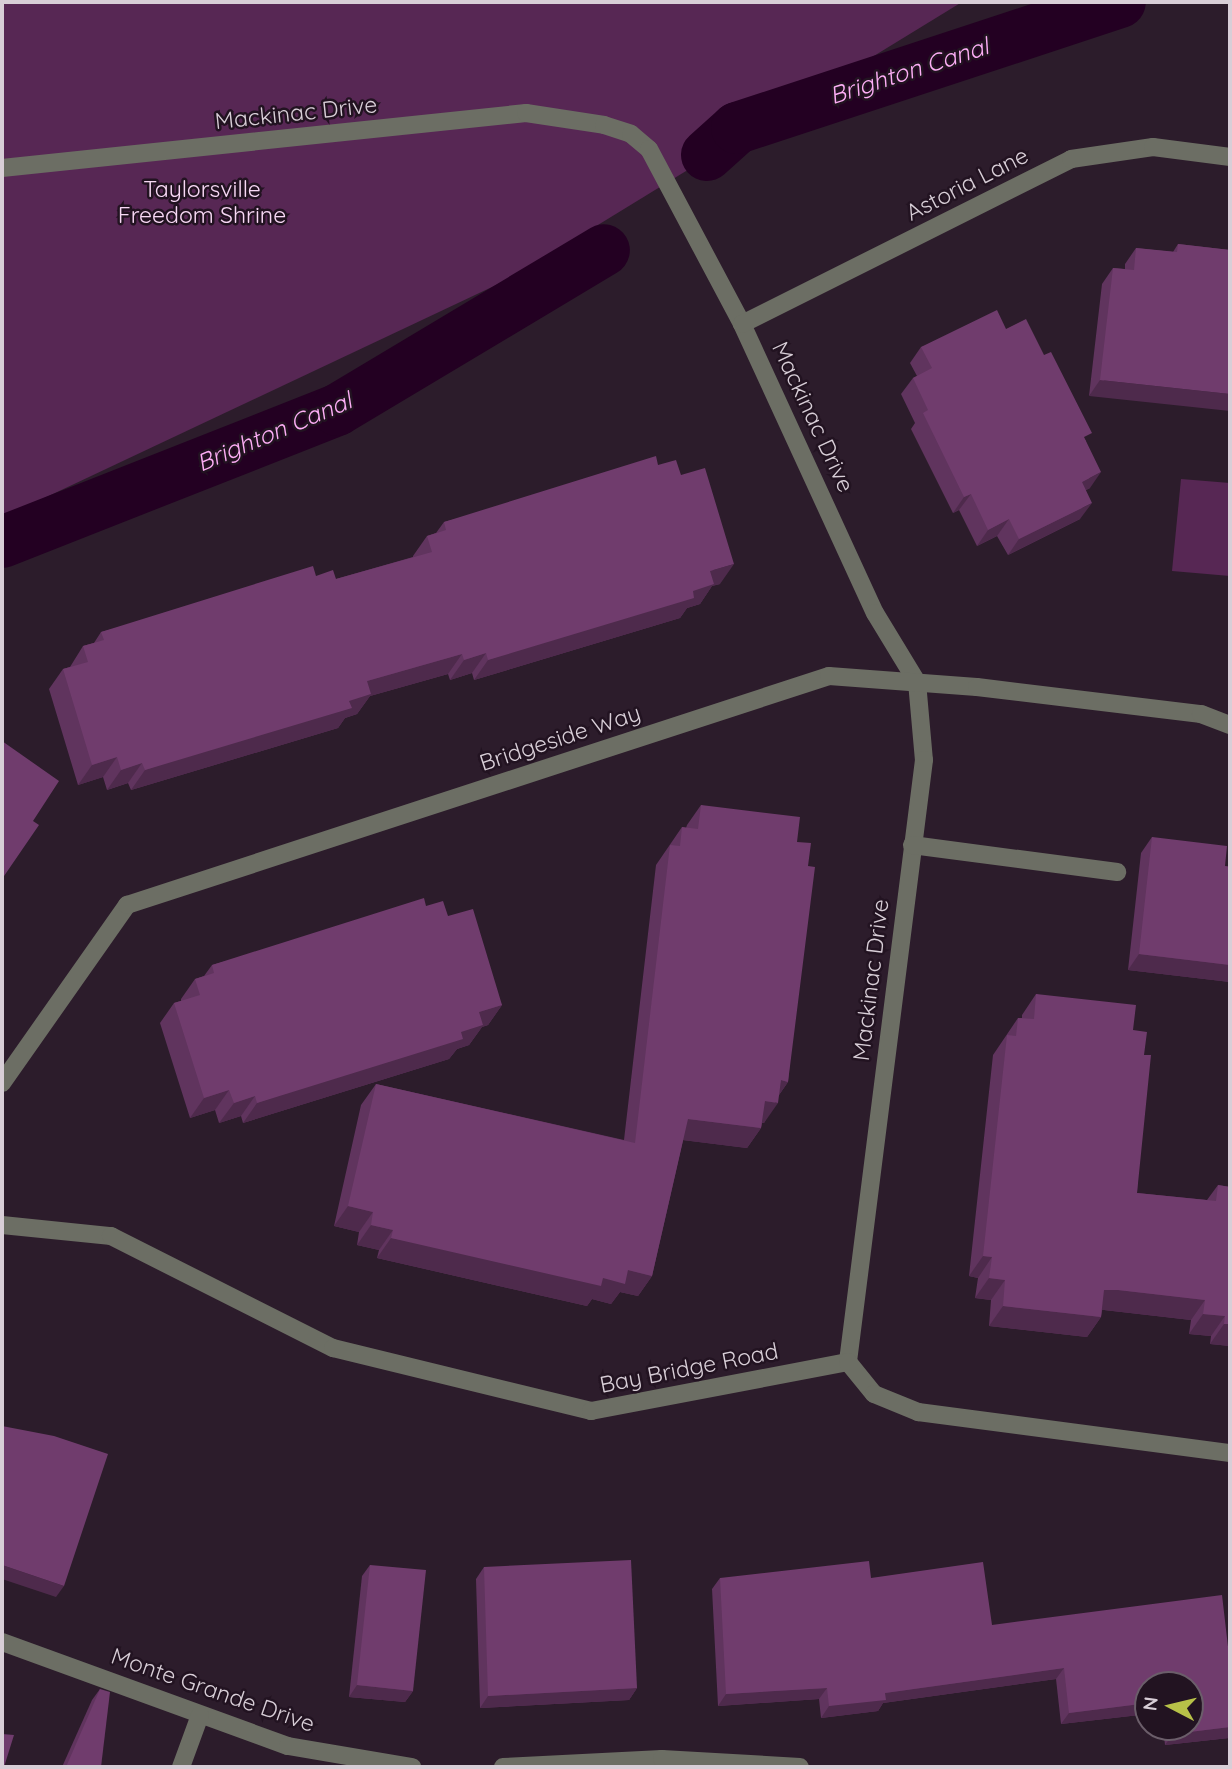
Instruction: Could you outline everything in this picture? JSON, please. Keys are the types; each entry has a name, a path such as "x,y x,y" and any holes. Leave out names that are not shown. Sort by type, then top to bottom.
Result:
{"street":[{"name":"Mackinac Drive","path":"2,168 526,113 556,114 631,134 649,149 742,324 875,613 917,682 924,760 848,1362"},
{"name":"Astoria Lane","path":"742,324 1071,159 1153,147 1230,157"},
{"name":"Bridgeside Way","path":"2,1083 127,905 829,676 917,682 1206,714 1230,725"},
{"path":"912,845 1117,872"},
{"name":"Bay Bridge Road","path":"2,1225 111,1237 333,1348 591,1411 848,1362"},
{"path":"848,1362 874,1394 918,1412 1230,1453"},
{"name":"Monte Grande Drive","path":"2,1642 288,1746 412,1767"},
{"path":"181,1767 200,1715"},
{"path":"503,1767 662,1759 800,1767"}],"green space":[{"name":"Taylorsville Freedom Shrine","path":"2,2 962,2 513,277 2,518"},
{"path":"1181,479 1230,483 1230,576 1172,571"}],"building":[{"path":"1178,244 1230,250 1230,394 1100,380 1113,268 1134,270 1136,248 1177,252"},
{"path":"997,310 1006,329 1026,319 1044,355 1051,352 1092,433 1084,437 1101,472 1082,482 1092,503 1019,539 1009,519 988,530 971,494 964,497 923,413 928,410 913,378 932,368 921,347"},
{"path":"656,456 658,465 676,460 681,475 705,468 734,564 710,571 714,584 693,591 694,598 488,660 486,653 464,660 462,654 367,681 371,694 349,701 352,708 145,770 142,763 121,770 117,757 92,765 63,669 88,662 83,646 104,640 101,632 313,566 316,576 333,570 336,579 432,552 427,536 446,530 444,522"},
{"path":"2,741 59,781 33,821 39,825 2,879"},
{"path":"701,805 800,817 797,842 811,843 808,866 815,867 788,1082 781,1080 778,1103 765,1101 761,1128 688,1119 652,1276 628,1270 625,1284 603,1278 601,1286 391,1238 393,1230 371,1225 373,1212 348,1206 376,1084 635,1143 670,845 680,846 682,827 698,829"},
{"path":"1152,837 1227,846 1225,866 1230,867 1230,965 1139,954"},
{"path":"424,898 426,906 443,901 448,916 473,909 502,1005 479,1012 483,1025 461,1032 463,1039 257,1103 255,1096 234,1103 229,1090 204,1098 174,1003 200,995 195,979 214,973 212,965"},
{"path":"1036,994 1136,1005 1133,1030 1147,1032 1144,1055 1151,1055 1137,1193 1216,1201 1218,1185 1230,1187 1230,1324 1224,1324 1225,1316 1203,1314 1205,1300 1118,1290 1104,1290 1101,1317 1003,1306 1005,1280 989,1278 992,1257 983,1256 1007,1035 1016,1036 1018,1018 1034,1019"},
{"path":"2,1426 54,1436 108,1454 64,1586 2,1565"},
{"path":"631,1560 637,1688 488,1696 484,1567"},
{"path":"869,1561 871,1578 983,1562 992,1625 1222,1595 1230,1664 1230,1727 1204,1730 1204,1671 1134,1671 1134,1705 1069,1713 1064,1668 885,1693 886,1700 829,1706 827,1688 726,1694 720,1578"},
{"path":"370,1565 426,1570 413,1691 357,1685"},
{"path":"100,1689 110,1692 101,1767 66,1767"},
{"path":"2,1734 14,1735 4,1767 2,1767"}],"waterway":[{"name":"Brighton Canal","path":"707,155 737,128 1120,2"},
{"name":"Brighton Canal","path":"2,542 337,410 604,250"}]}
